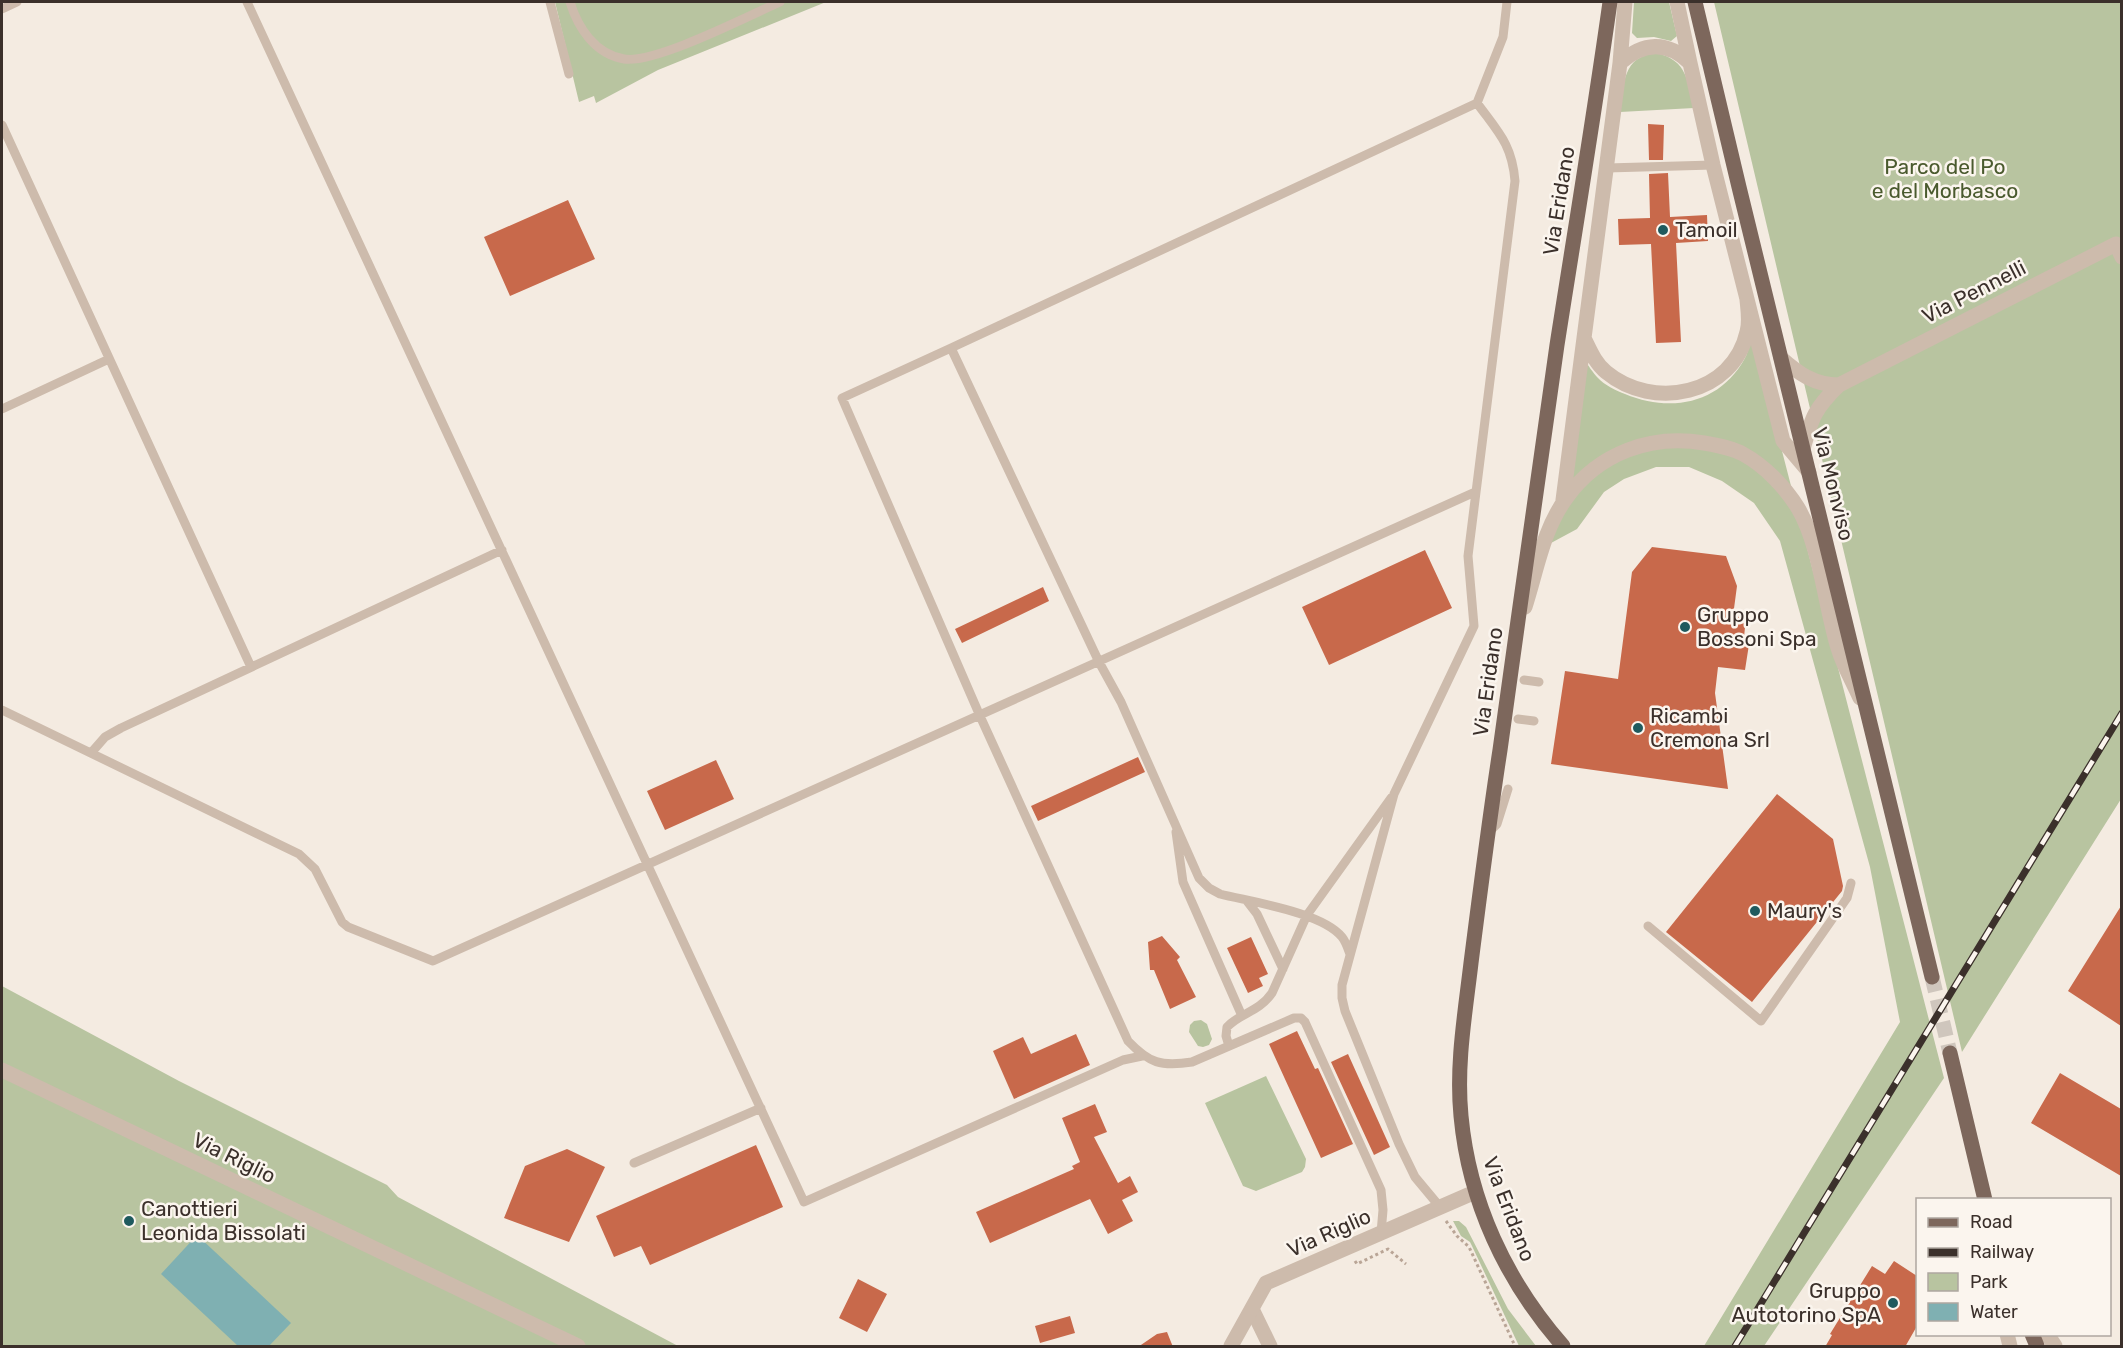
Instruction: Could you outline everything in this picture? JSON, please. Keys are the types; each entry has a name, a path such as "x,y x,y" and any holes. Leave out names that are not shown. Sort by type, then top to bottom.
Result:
{"main road":[{"name":"Via Eridano","path":"1563,1347 1529,1304 1493,1238 1475,1192 1467,1162 1460,1114 1459,1083 1464,1015 1488,834 1557,344 1596,106 1610,2"},
{"name":"Via Monviso","path":"1695,2 1932,977"},
{"path":"1950,1053 1984,1198"}],"street":[{"path":"1563,503 1620,63 1625,2"},
{"path":"1677,2 1713,165 1783,441 1809,472"},
{"path":"1620,63 1629,54 1643,47 1653,46 1682,55 1690,63"},
{"name":"Via Pennelli","path":"1803,449 1816,408 1839,385 2116,244 2121,257"},
{"path":"1584,338 1595,360 1605,371 1624,384 1642,391 1663,394 1683,393 1718,377 1732,364 1740,352 1748,330 1748,300"},
{"path":"1781,358 1797,372 1813,381 1826,385 1839,385"},
{"path":"1517,630 1545,539 1563,503 1584,477 1598,465 1635,447 1658,441 1686,440 1715,445 1743,454 1766,471 1787,491 1799,511 1809,531 1838,650 1868,718"},
{"name":"Via Riglio","path":"2,1070 578,1347"},
{"path":"1974,1160 1978,1198"},
{"name":"Via Riglio","path":"1230,1347 1266,1283 1475,1192"},
{"path":"1252,1309 1270,1347"}],"lane":[{"path":"2,9 17,2"},
{"path":"247,2 804,1202 1123,1060 1142,1056"},
{"path":"550,2 569,74"},
{"path":"570,2 575,20 594,45 612,56 626,60 661,54 780,2"},
{"path":"1381,1233 1383,1210 1380,1190 1301,1018 1294,1018 1192,1062 1157,1063 1142,1056 1128,1041 980,717 842,398 1477,103 1503,37 1507,2"},
{"path":"1440,1207 1415,1177 1403,1153 1345,1011 1342,985 1394,794 1474,626 1468,556 1515,181 1514,162 1508,146 1477,103"},
{"path":"2,125 251,667"},
{"path":"1607,168 1713,165"},
{"path":"951,348 1099,662 1121,702 1199,878 1209,888 1220,894 1307,915 1329,926 1342,938 1350,954"},
{"path":"2,409 109,359"},
{"path":"2,710 299,854 315,869 342,922 348,927 433,962 1475,492"},
{"path":"91,753 105,737 502,550"},
{"path":"1524,680 1539,682"},
{"path":"1518,719 1534,721"},
{"path":"1488,834 1497,824 1508,789"},
{"path":"1229,1046 1226,1036 1227,1027 1233,1021 1264,1004 1272,993 1307,915 1394,794"},
{"path":"1173,818 1183,882 1242,1016"},
{"path":"1648,926 1761,1021 1847,898 1851,883"},
{"path":"1247,901 1257,914 1283,969"},
{"path":"634,1163 761,1108"}],"path":[{"path":"1440,1207 1448,1224 1469,1247 1515,1347"},
{"path":"1349,1247 1356,1264 1388,1250 1406,1264"}],"green space":[{"path":"555,2 826,2 658,70 596,103 594,96 579,102"},
{"path":"1634,2 1669,2 1677,36 1671,41 1654,37 1637,38 1632,33"},
{"name":"Parco del Po e del Morbasco","path":"1714,2 2121,2 2121,799 1962,1052"},
{"path":"1657,53 1675,61 1680,67 1687,81 1694,108 1620,112 1624,82 1631,66 1646,55"},
{"path":"1751,331 1944,1078 1764,1346 1704,1346 1900,1022 1870,867 1780,541 1754,503 1722,481 1689,467 1656,467 1624,479 1604,492 1577,529 1551,543 1584,359 1601,381 1611,388 1642,400 1677,403 1708,395 1735,374 1746,355"},
{"path":"2,986 179,1081 387,1185 398,1197 678,1346 2,1346"},
{"path":"1201,1020 1207,1024 1212,1039 1209,1045 1203,1047 1198,1046 1189,1032 1190,1025 1194,1021"},
{"path":"1266,1076 1306,1159 1302,1172 1256,1191 1243,1186 1205,1103"},
{"path":"1453,1221 1459,1221 1466,1227 1508,1309 1536,1346 1519,1346 1470,1242 1461,1236"}],"water":[{"path":"197,1235 291,1323 269,1346 238,1346 161,1274"}],"building":[{"path":"1648,124 1664,125 1663,160 1649,160"},
{"path":"1668,173 1670,217 1707,215 1708,241 1676,243 1681,342 1656,343 1651,244 1619,245 1618,219 1650,218 1649,174"},
{"path":"568,200 595,259 510,296 484,237"},
{"path":"1652,547 1726,556 1737,586 1733,616 1746,618 1744,637 1750,638 1745,670 1718,667 1715,693 1728,789 1551,764 1565,671 1618,679 1632,572"},
{"path":"1425,550 1452,608 1329,665 1302,607"},
{"path":"1043,587 1049,601 962,643 955,629"},
{"path":"1138,757 1145,772 1038,821 1031,806"},
{"path":"716,760 734,799 665,830 647,791"},
{"name":"Maury's","path":"1777,794 1833,839 1843,886 1842,891 1752,1002 1666,932"},
{"path":"2121,906 2121,1026 2068,991"},
{"path":"1162,936 1180,957 1177,960 1196,997 1170,1009 1154,970 1150,970 1148,942"},
{"path":"1251,937 1268,974 1259,978 1263,986 1248,993 1227,948"},
{"path":"1297,1031 1315,1069 1318,1068 1353,1144 1321,1158 1269,1044"},
{"path":"1076,1034 1090,1065 1014,1099 993,1051 1023,1037 1031,1054"},
{"path":"1348,1054 1390,1147 1374,1155 1331,1062"},
{"path":"2060,1073 2121,1109 2121,1176 2031,1123"},
{"path":"1095,1104 1107,1132 1094,1137 1118,1183 1130,1176 1138,1192 1122,1200 1133,1221 1108,1234 1090,1199 990,1243 976,1212 1074,1169 1072,1166 1080,1162 1062,1118"},
{"path":"756,1145 783,1207 650,1265 641,1246 614,1257 596,1216"},
{"path":"567,1149 605,1167 569,1242 504,1218 525,1166"},
{"name":"Gruppo Autotorino SpA","path":"1894,1261 1916,1275 1916,1328 1905,1347 1825,1347 1832,1335 1830,1334 1872,1266 1885,1274"},
{"path":"858,1279 887,1294 867,1332 839,1318"},
{"path":"1070,1316 1075,1333 1040,1343 1035,1326"},
{"path":"1167,1332 1173,1347 1138,1347 1157,1334"}],"tunnel":[{"path":"1932,977 1950,1053"}],"railway":[{"path":"1735,1346 2122,713"}],"place":[{"name":"Tamoil","path":"1663,230"},
{"name":"Gruppo Bossoni Spa","path":"1685,627"},
{"name":"Ricambi Cremona Srl","path":"1638,728"},
{"name":"Maury's","path":"1755,911"},
{"name":"Canottieri Leonida Bissolati","path":"129,1221"},
{"name":"Gruppo Autotorino SpA","path":"1893,1303"}]}
